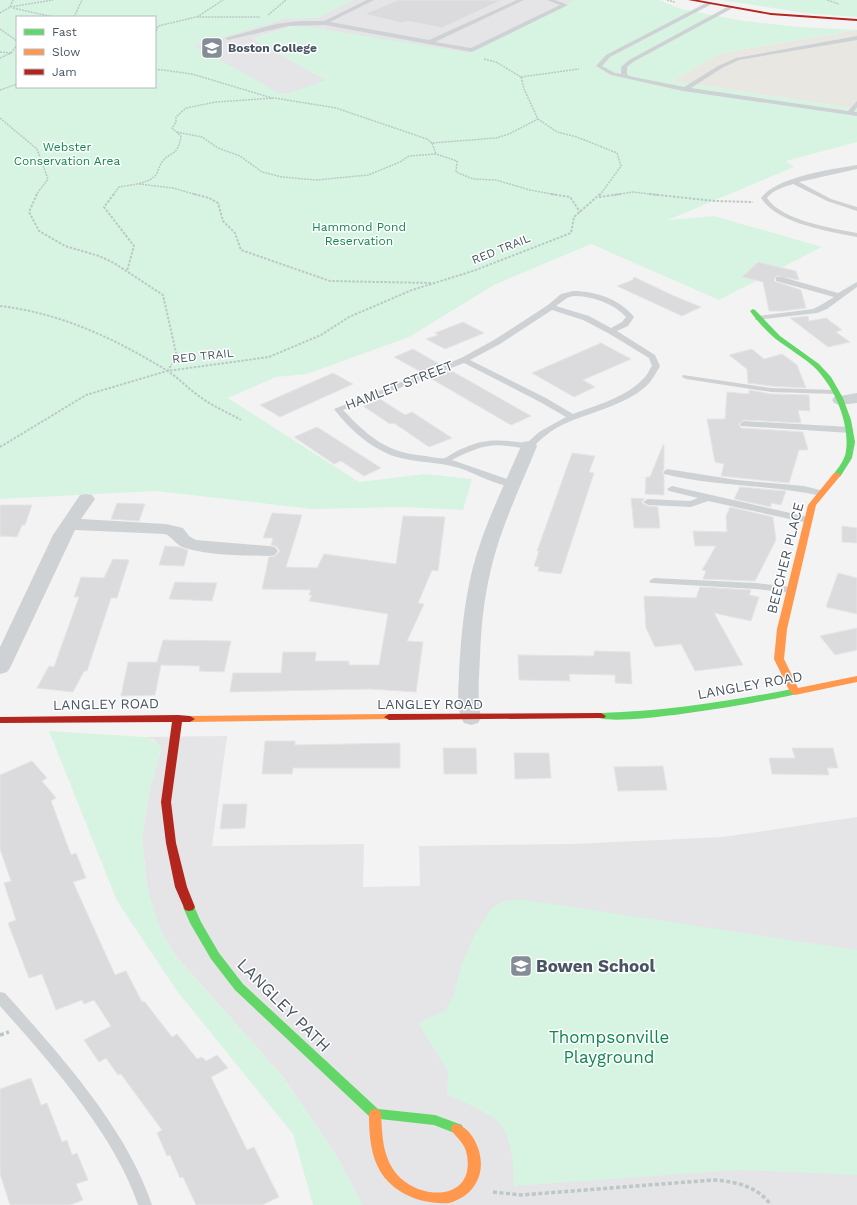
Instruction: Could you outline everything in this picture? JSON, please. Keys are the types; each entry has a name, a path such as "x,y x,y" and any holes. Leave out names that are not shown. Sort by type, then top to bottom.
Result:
{"street":[{"path":"690,0 729,8 794,17 857,20"},
{"name":"BEECHER PLACE","path":"755,314 775,334 818,366 838,396 852,425 849,458 838,475 820,493 812,504 780,639 779,659 795,692"},
{"path":"838,396 857,398"},
{"path":"471,718 468,704 473,615 478,585 486,554 529,446"},
{"path":"0,668 62,535 86,499"},
{"path":"70,524 166,529 177,532 179,538 185,542 203,546 269,552"},
{"name":"LANGLEY ROAD","path":"0,720 178,718 471,718 648,715 726,705 857,679"},
{"name":"LANGLEY PATH","path":"178,718 166,802 171,844 181,887 196,923 215,956 239,987 374,1114"},
{"path":"374,1114 435,1120 459,1130 471,1144 474,1161 471,1183 462,1194 443,1199 421,1198 403,1188 386,1170 376,1142 374,1114"}],"lane":[{"path":"325,23 371,0"},
{"path":"430,42 522,0"},
{"path":"228,38 287,23 325,23 472,50 565,5 563,2 550,0"},
{"path":"708,4 608,56 600,63 599,66 607,72 686,89 857,115"},
{"path":"628,77 624,74 624,67 631,61 729,8"},
{"path":"686,89 720,67 738,60 857,38"},
{"path":"849,114 857,103"},
{"path":"857,172 854,168 794,182 764,195 765,202 774,210 797,219 857,235"},
{"path":"794,182 829,200 857,209"},
{"path":"779,279 839,296"},
{"path":"755,314 814,311 824,307 857,284"},
{"name":"HAMLET STREET","path":"513,484 495,480 445,461 425,460 400,455 386,449 359,432 338,408 464,360 497,342 565,295 584,293 594,296 627,312 630,317 625,324 611,331"},
{"path":"445,461 480,443 499,441 529,446 534,438 542,432 571,417 605,405 633,391 649,380 656,366 652,357 611,331 586,318 551,306"},
{"name":"HAMLET STREET","path":"464,360 543,400 571,417"},
{"path":"686,377 771,390 838,396"},
{"path":"744,424 852,425"},
{"path":"667,472 737,483 804,489 820,493"},
{"path":"672,489 808,520"},
{"path":"648,502 683,504 698,502 707,498"},
{"path":"654,581 756,586 792,590"},
{"path":"0,997 36,1035 94,1112 128,1163 145,1205"}],"path":[{"path":"10,7 13,0"},
{"path":"0,13 10,7 54,0"},
{"path":"74,16 82,0"},
{"path":"196,17 223,0"},
{"path":"156,31 158,26 196,17 266,16 286,0"},
{"path":"10,7 49,16"},
{"path":"0,29 16,39"},
{"path":"0,58 11,53 16,46"},
{"path":"472,50 480,57 496,62 521,77 580,69"},
{"path":"0,52 11,53"},
{"path":"156,69 192,74 275,98 336,108 427,139 432,143 436,154"},
{"path":"432,143 496,138 508,134 538,119 524,89 521,77"},
{"path":"0,90 16,84"},
{"path":"126,271 134,246 104,207 120,188 145,182 155,176 162,161 174,154 180,143 181,136 172,128 176,122 176,117 186,108 216,102 275,98"},
{"name":"RED TRAIL","path":"0,118 37,149 45,170 48,179 38,191 29,212 39,231 65,246 99,256 126,271 163,295 170,315 171,329 177,357 167,371"},
{"name":"RED TRAIL","path":"167,371 270,356 321,335 349,317 412,290 473,271 571,233 574,217 598,197 621,166 617,153 557,132 538,119"},
{"path":"176,132 202,137 218,148 240,156 262,172 282,177 316,180 368,175 400,162 409,156 436,154 457,161 456,172 473,178 496,180 530,190 570,197 580,212"},
{"path":"136,184 173,188 209,198 218,203 223,221 235,233 241,250 330,281 434,283"},
{"path":"598,197 633,192 715,201 765,202"},
{"path":"0,306 12,307 66,320 121,343 167,371 194,394 241,420"},
{"path":"0,447 86,395 167,371"},
{"path":"471,1183 496,1193 521,1195 714,1180 731,1181 745,1184 758,1192 771,1205"}],"shaded area":[{"name":"Boston College","path":"354,0 576,0 466,55 293,26 252,38 333,84 293,93 281,94 156,43"},
{"path":"857,30 857,109 672,81 721,53"},
{"name":"Bowen School","path":"227,736 212,846 364,844 363,887 420,886 419,846 573,844 723,837 857,817 857,1205 362,1205 336,1155 283,1077 175,955 161,931 153,911 147,887 142,838 149,793 161,749 155,740 145,737"}],"green space":[{"path":"0,0 354,0 317,18 284,19 195,46 281,94 287,94 326,80 252,38 298,25 470,53 574,0 659,0 681,9 744,21 800,27 857,30 721,53 672,81 857,109 857,142 786,161 794,167 668,220 714,216 822,247 719,300 591,244 494,285 409,337 307,374 276,377 228,398 359,482 424,474 472,479 463,510 404,507 312,509 156,491 0,499"},
{"path":"722,0 857,0 857,17 804,13"},
{"path":"49,731 145,737 154,741 160,746 161,749 149,793 142,838 147,887 161,931 175,955 283,1077 336,1155 362,1205 313,1205 293,1134 177,991 117,901"},
{"name":"Thompsonville Playground","path":"519,899 857,950 857,1175 737,1170 514,1186 511,1149 503,1128 486,1113 447,1095 448,1071 418,1023 445,1011 454,994 462,963 475,934 491,909 503,901"}],"building":[{"path":"398,0 502,0 442,28 407,21 402,23 364,14"},
{"path":"758,262 796,271 799,280 776,276 774,281 801,290 806,308 769,311 763,282 742,277"},
{"path":"634,277 701,307 682,316 617,286 633,280"},
{"path":"808,316 809,321 826,318 842,330 836,332 850,342 828,347 790,318"},
{"path":"463,322 484,333 445,349 426,339 438,335 435,333"},
{"path":"601,343 631,359 583,380 595,387 574,397 532,373"},
{"path":"413,349 441,365 421,372 394,357"},
{"path":"752,349 764,359 782,354 797,365 806,388 748,383 747,369 729,355"},
{"path":"450,370 531,416 511,425 430,378"},
{"path":"333,373 353,384 280,417 260,405"},
{"path":"749,390 771,394 809,395 810,411 798,410 801,423 744,420 739,424 741,428 803,432 808,450 799,450 789,483 721,476 724,464 715,462 707,419 725,419 727,392 749,394"},
{"path":"380,399 405,415 412,412 452,438 429,447 394,423 390,424 363,406"},
{"path":"317,427 381,468 364,476 341,461 334,464 294,437"},
{"path":"663,445 664,469 662,472 664,476 664,495 645,494 646,477 650,477"},
{"path":"572,453 595,456 589,472 594,473 561,574 538,571 539,567 534,566 539,551 537,551"},
{"path":"740,487 786,491 781,505 771,503 771,507 734,499"},
{"path":"631,498 645,499 642,503 648,506 658,507 660,528 634,528"},
{"path":"117,503 145,504 139,521 111,519"},
{"path":"0,505 32,505 25,525 22,525 17,537 0,536"},
{"path":"730,507 773,517 776,540 755,581 703,579 706,571 702,570 716,546 695,546 693,531 727,532 726,516"},
{"path":"272,513 302,515 286,567 317,568 324,554 396,564 403,516 445,517 438,571 432,570 418,603 424,604 407,641 423,642 416,692 370,689 230,692 233,673 281,673 283,652 316,652 315,661 349,661 349,665 379,665 388,614 309,601 312,595 309,595 311,590 262,589 269,557 275,556 280,551 276,546 271,545 273,538 263,538"},
{"path":"842,526 857,528 857,543 842,542"},
{"path":"165,546 179,547 188,550 184,566 159,565"},
{"path":"113,559 129,560 117,598 111,598 87,671 84,671 73,692 37,688 49,666 54,667 79,597 74,597 81,577 104,578"},
{"path":"838,573 857,578 857,614 826,607"},
{"path":"175,582 217,583 212,601 169,599"},
{"path":"700,587 751,590 749,595 759,597 751,621 714,613 743,665 695,671 681,644 655,647 646,628 644,596 696,598"},
{"path":"857,628 857,650 835,655 820,636"},
{"path":"163,640 231,641 224,672 199,671 200,666 161,665 155,695 121,696 128,662 157,662"},
{"path":"594,651 630,652 632,684 615,683 615,675 569,674 570,681 519,680 518,655 594,656"},
{"path":"265,741 295,741 295,745 400,743 400,768 293,768 292,774 262,774"},
{"path":"443,748 476,748 477,774 444,774"},
{"path":"792,748 833,748 838,768 827,768 829,775 772,774 769,758 795,758"},
{"path":"514,753 549,753 551,778 515,779"},
{"path":"32,761 47,778 42,781 56,798 51,801 71,855 76,853 86,878 73,882 115,975 126,971 142,1002 144,1001 172,1037 177,1034 197,1059 202,1057 206,1061 217,1055 228,1068 211,1077 247,1150 254,1147 279,1197 262,1205 196,1205 183,1177 180,1178 170,1155 167,1156 157,1133 162,1130 121,1074 118,1075 106,1058 99,1062 84,1040 111,1026 94,1000 84,1004 82,1000 56,1010 42,974 29,978 8,923 16,920 4,883 11,881 0,849 0,775"},
{"path":"663,766 667,790 618,791 614,767"},
{"path":"223,804 247,804 245,828 220,829"},
{"path":"31,1078 41,1105 47,1103 62,1142 67,1140 72,1155 77,1153 88,1180 76,1184 83,1200 70,1205 10,1205 0,1174 0,1089"}],"traffic: fast":[{"path":"753,311 778,337 816,365 834,387 844,409 850,431 851,442 848,458 837,475"},
{"path":"601,716 675,712 724,705 797,691"},
{"path":"189,907 196,923 215,956 239,987 375,1114 435,1120 457,1129"}],"traffic: slow":[{"path":"795,692 779,659 782,629 812,505 837,475"},
{"path":"797,691 857,679"},
{"path":"190,719 389,717"},
{"path":"375,1114 378,1150 386,1170 402,1187 412,1194 422,1198 433,1200 444,1199 454,1196 469,1184 473,1176 473,1153 468,1140 457,1129"}],"traffic: jam":[{"path":"690,0 771,14 857,20"},
{"path":"389,717 601,716"},
{"path":"178,718 166,802 171,843 181,887 189,907"},
{"path":"0,720 190,719"}],"place":[{"name":"Boston College","path":"212,48"},
{"name":"Bowen School","path":"521,966"}],"park label":[{"name":"Webster Conservation Area","path":"67,154"},
{"name":"Hammond Pond Reservation","path":"359,234"}]}
